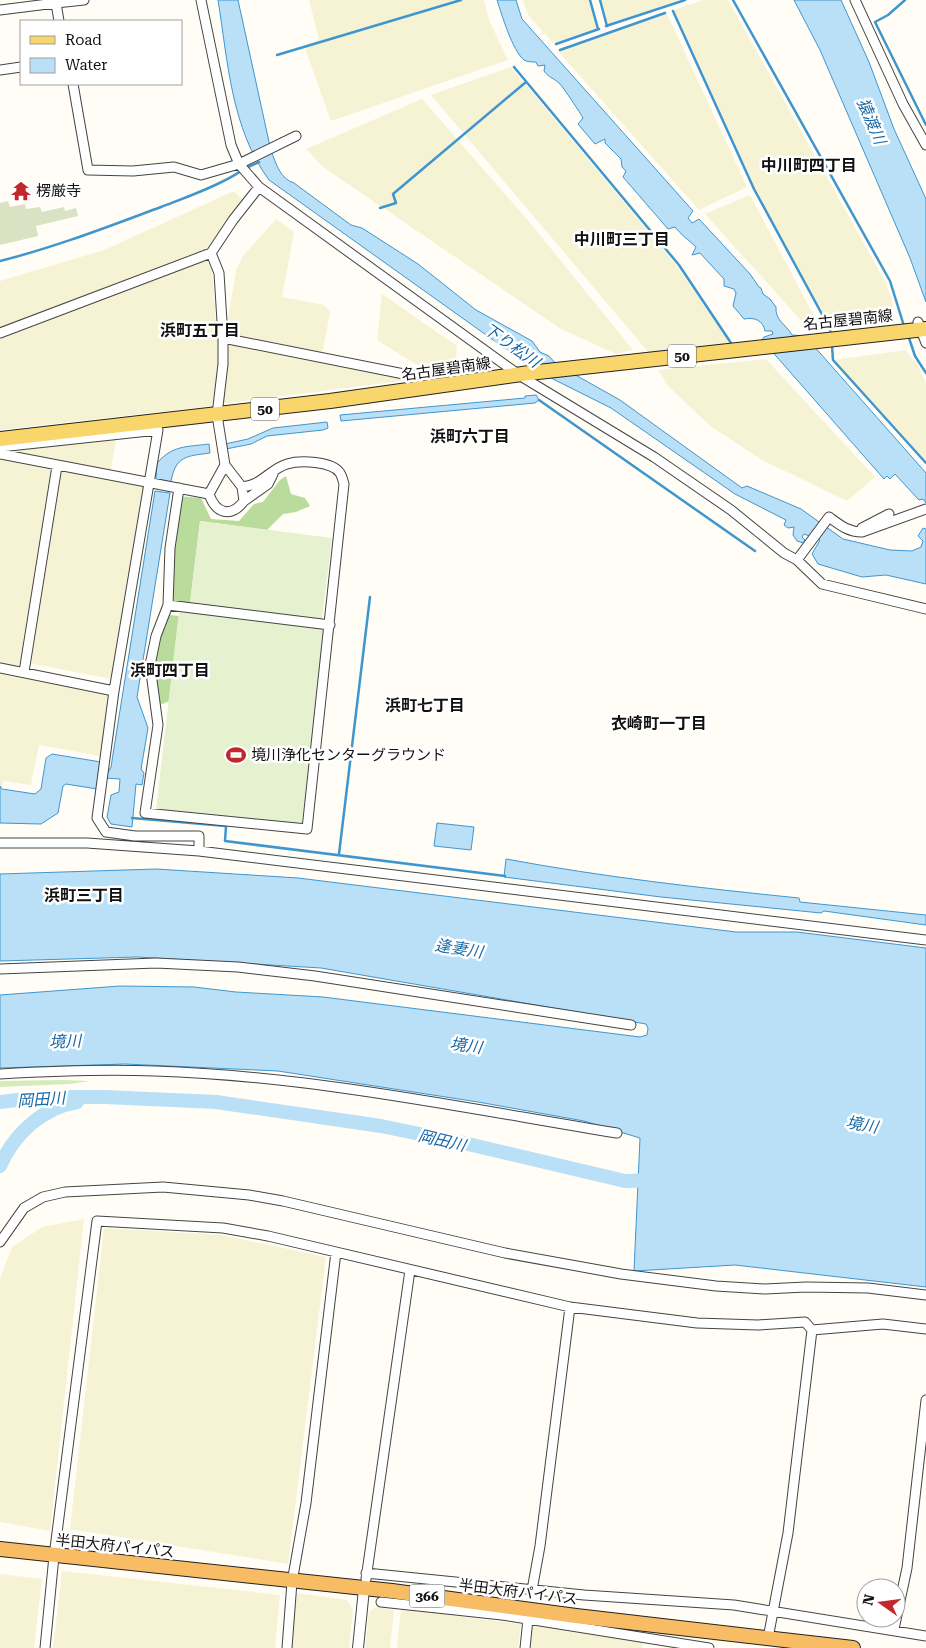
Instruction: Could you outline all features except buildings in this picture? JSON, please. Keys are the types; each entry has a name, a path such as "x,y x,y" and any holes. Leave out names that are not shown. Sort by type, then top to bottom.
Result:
{"highway":[{"name":"半田大府パイパス","path":"0,1549 364,1589 852,1648"}],"main road":[{"name":"名古屋碧南線","path":"0,439 217,415 524,374 917,328"}],"street":[{"path":"0,10 79,0"},
{"path":"201,0 229,136 243,165 259,186 524,374 654,457 731,510 784,553 799,558 822,584 926,609"},
{"path":"855,0 903,104 926,145"},
{"path":"56,3 58,20"},
{"path":"0,70 20,67"},
{"path":"73,85 88,170 132,171 174,167 200,175 243,165 296,136"},
{"path":"0,333 211,253 232,220 259,186"},
{"path":"211,253 219,274 223,338 223,364 217,415 225,465 242,487 244,501"},
{"path":"917,328 926,343"},
{"path":"223,338 419,377"},
{"path":"0,447 158,430 151,482 114,691 97,818 106,832 135,836 199,836 199,851"},
{"path":"0,454 209,494"},
{"path":"179,488 170,548 168,605 156,636 150,665 158,725 145,813 307,829 344,484 340,473 331,466 302,462 286,464 253,486 242,487"},
{"path":"225,465 209,494 213,505 221,511 230,512 239,508 244,501 268,484 275,471"},
{"path":"24,672 57,466"},
{"path":"799,558 829,518 853,532 862,532 926,508"},
{"path":"853,532 889,514"},
{"path":"168,605 330,625"},
{"path":"0,668 114,691"},
{"path":"0,843 87,843 199,851 926,940"},
{"path":"0,969 156,963 238,967 315,976 631,1025"},
{"path":"0,1074 134,1070 261,1079 355,1090 618,1133"},
{"path":"0,1242 24,1208 43,1197 65,1192 163,1187 266,1198 505,1253 620,1274 745,1288 868,1288 926,1294"},
{"path":"45,1648 54,1556 97,1220 223,1228 268,1236 570,1307 697,1323 758,1325 805,1322 812,1330 788,1533 769,1633"},
{"path":"287,1648 292,1582 307,1494 336,1252"},
{"path":"358,1648 366,1573 410,1270"},
{"path":"532,1590 540,1546 570,1307"},
{"path":"812,1330 883,1324 926,1329"},
{"path":"894,1629 907,1568 926,1400"},
{"path":"366,1573 532,1590 734,1605 894,1629 926,1636"},
{"path":"381,1602 528,1619 709,1648"},
{"path":"524,1648 528,1619"}],"shaded area":[{"path":"309,0 484,0 489,20 508,60 331,121 304,46 319,39"},
{"path":"523,0 589,0 597,28 553,43 528,15"},
{"path":"601,0 679,0 608,24"},
{"path":"703,0 728,0 886,283 893,303 892,321 831,328 755,189 674,10"},
{"path":"667,14 747,187 699,210 558,51"},
{"path":"511,67 677,266 731,344 650,354 431,95"},
{"path":"422,99 531,224 633,350 616,354 561,329 323,167 306,149"},
{"path":"234,191 243,200 207,253 0,329 0,281 104,250"},
{"path":"750,195 813,314 816,330 807,327 705,214"},
{"path":"276,219 294,232 282,297 324,305 330,312 322,356 225,335 236,271 243,256"},
{"path":"206,259 212,269 219,364 212,406 0,430 0,338"},
{"path":"382,294 457,346 455,375 428,380 422,368 377,340"},
{"path":"226,341 417,379 221,404"},
{"path":"905,350 917,364 926,383 926,461 834,360"},
{"path":"766,359 875,477 847,501 762,460 709,425 668,386 658,370"},
{"path":"116,439 110,474 6,451"},
{"path":"0,457 52,468 22,670 0,665"},
{"path":"58,468 146,485 111,679 29,663"},
{"path":"0,670 111,691 100,756 39,745 31,785 3,781 2,788 0,785"},
{"path":"84,1219 50,1531 0,1522 0,1278 12,1247 42,1227"},
{"path":"104,1228 222,1235 326,1257 288,1564 70,1529"},
{"path":"62,1571 280,1595 275,1648 53,1648"},
{"path":"0,1574 42,1579 34,1648 0,1648"},
{"path":"297,1593 347,1600 353,1610 349,1648 290,1648"},
{"path":"376,1607 394,1610 390,1648 365,1648 369,1612"},
{"path":"401,1609 521,1624 518,1648 397,1648"},
{"path":"531,1621 643,1640 642,1648 528,1648"}],"green space":[{"path":"8,201 10,207 25,204 26,209 40,207 42,212 64,207 65,211 76,208 78,216 36,226 38,236 0,245 0,203"},
{"path":"286,476 291,494 305,498 310,506 296,512 283,514 267,530 200,521 190,603 168,602 178,496 201,498 211,519 239,521 254,504 263,502 280,480"},
{"path":"200,521 332,538 322,619 190,603"},
{"name":"境川浄化センターグラウンド","path":"179,611 325,628 302,826 156,810"},
{"path":"170,615 179,616 169,701 163,704 155,702 150,665 165,617"},
{"path":"0,1081 90,1081 70,1084 0,1087"}],"water":[{"path":"218,0 238,0 271,151 279,170 285,178 351,225 362,228 418,264 476,310 532,341 540,352 549,356 556,364 620,400 742,488 747,486 801,509 843,539 890,550 912,551 921,547 923,541 918,536 923,528 926,529 926,584 886,575 862,577 818,564 812,554 820,540 804,534 802,537 805,540 803,543 797,541 793,535 794,527 788,528 784,525 786,520 735,494 611,408 549,377 534,364 525,351 518,347 503,347 269,180 256,160 246,139 239,117 233,94"},
{"path":"497,0 516,0 522,19 693,211 688,218 692,223 699,219 750,274 761,288 763,294 776,307 777,316 792,335 805,336 926,473 926,503 923,499 919,500 895,474 890,479 887,476 884,479 762,340 764,337 773,334 772,331 765,331 758,320 744,319 733,306 736,293 734,289 724,286 724,279 700,253 692,255 696,247 675,227 668,229 623,177 626,171 622,167 621,159 605,143 605,139 595,144 578,124 583,118 560,84 544,71 545,65 538,66 536,62 525,61 515,49"},
{"name":"猿渡川","path":"794,0 841,0 869,62 894,129 926,199 926,302 910,258 820,50"},
{"path":"536,395 539,400 535,403 341,421 340,415 525,398 525,396"},
{"path":"327,422 328,428 323,430 267,436 251,444 226,449 225,444 248,439 273,428"},
{"path":"209,444 210,453 195,455 179,462 171,482 156,479 157,463 169,453 180,448"},
{"path":"155,491 170,493 137,697 148,728 141,769 144,773 142,785 136,784 132,827 111,824 107,817 111,795 119,792 120,779 105,778 111,767"},
{"path":"52,754 101,762 97,789 66,784 63,786 58,813 41,824 0,823 0,786 2,789 35,794 41,789 46,758"},
{"path":"437,823 474,827 471,850 434,846"},
{"path":"506,859 652,881 799,898 800,902 926,915 926,925 824,911 821,913 661,897 504,877"},
{"path":"156,869 298,878 736,932 797,932 926,948 926,1287 735,1265 634,1271 640,1138 584,1121 478,1102 278,1071 125,1064 0,1068 0,995 120,986 194,987 236,992 323,997 640,1037 647,1035 648,1028 646,1024 321,968 137,957 0,961 0,874"}],"waterway":[{"path":"277,55 461,0"},
{"path":"590,0 598,29"},
{"path":"600,0 607,26"},
{"path":"606,26 685,0"},
{"path":"733,0 890,281 904,326"},
{"path":"905,0 888,15 875,22 926,125"},
{"path":"673,11 754,189 830,329 831,335"},
{"path":"560,50 665,13"},
{"path":"556,44 599,29"},
{"path":"514,67 679,265 731,343"},
{"path":"380,208 396,203 393,194 526,82"},
{"path":"246,168 259,162"},
{"path":"0,261 61,243 161,207 213,186 241,171"},
{"path":"908,335 915,356 926,373"},
{"name":"下り松川","path":"500,337 546,369"},
{"path":"832,345 833,360 926,463"},
{"path":"539,400 755,551"},
{"path":"339,854 370,597"},
{"path":"132,818 226,826 225,841 505,876"},
{"name":"岡田川","path":"0,1102 42,1097 105,1097 216,1102 381,1126 468,1144 625,1181 655,1180"},
{"path":"0,1166 13,1143 31,1124 52,1110 77,1102"}],"place":[{"name":"楞厳寺","path":"21,191"},
{"name":"境川浄化センターグラウンド","path":"236,755"}],"district":[{"name":"中川町四丁目","path":"809,165"},
{"name":"中川町三丁目","path":"622,239"},
{"name":"浜町五丁目","path":"200,330"},
{"name":"浜町六丁目","path":"470,436"},
{"name":"浜町四丁目","path":"170,670"},
{"name":"浜町七丁目","path":"425,705"},
{"name":"衣崎町一丁目","path":"659,723"},
{"name":"浜町三丁目","path":"84,895"}],"water label":[{"name":"逢妻川","path":"459,948"},
{"name":"境川","path":"65,1041"},
{"name":"境川","path":"466,1045"},
{"name":"境川","path":"862,1124"}]}
